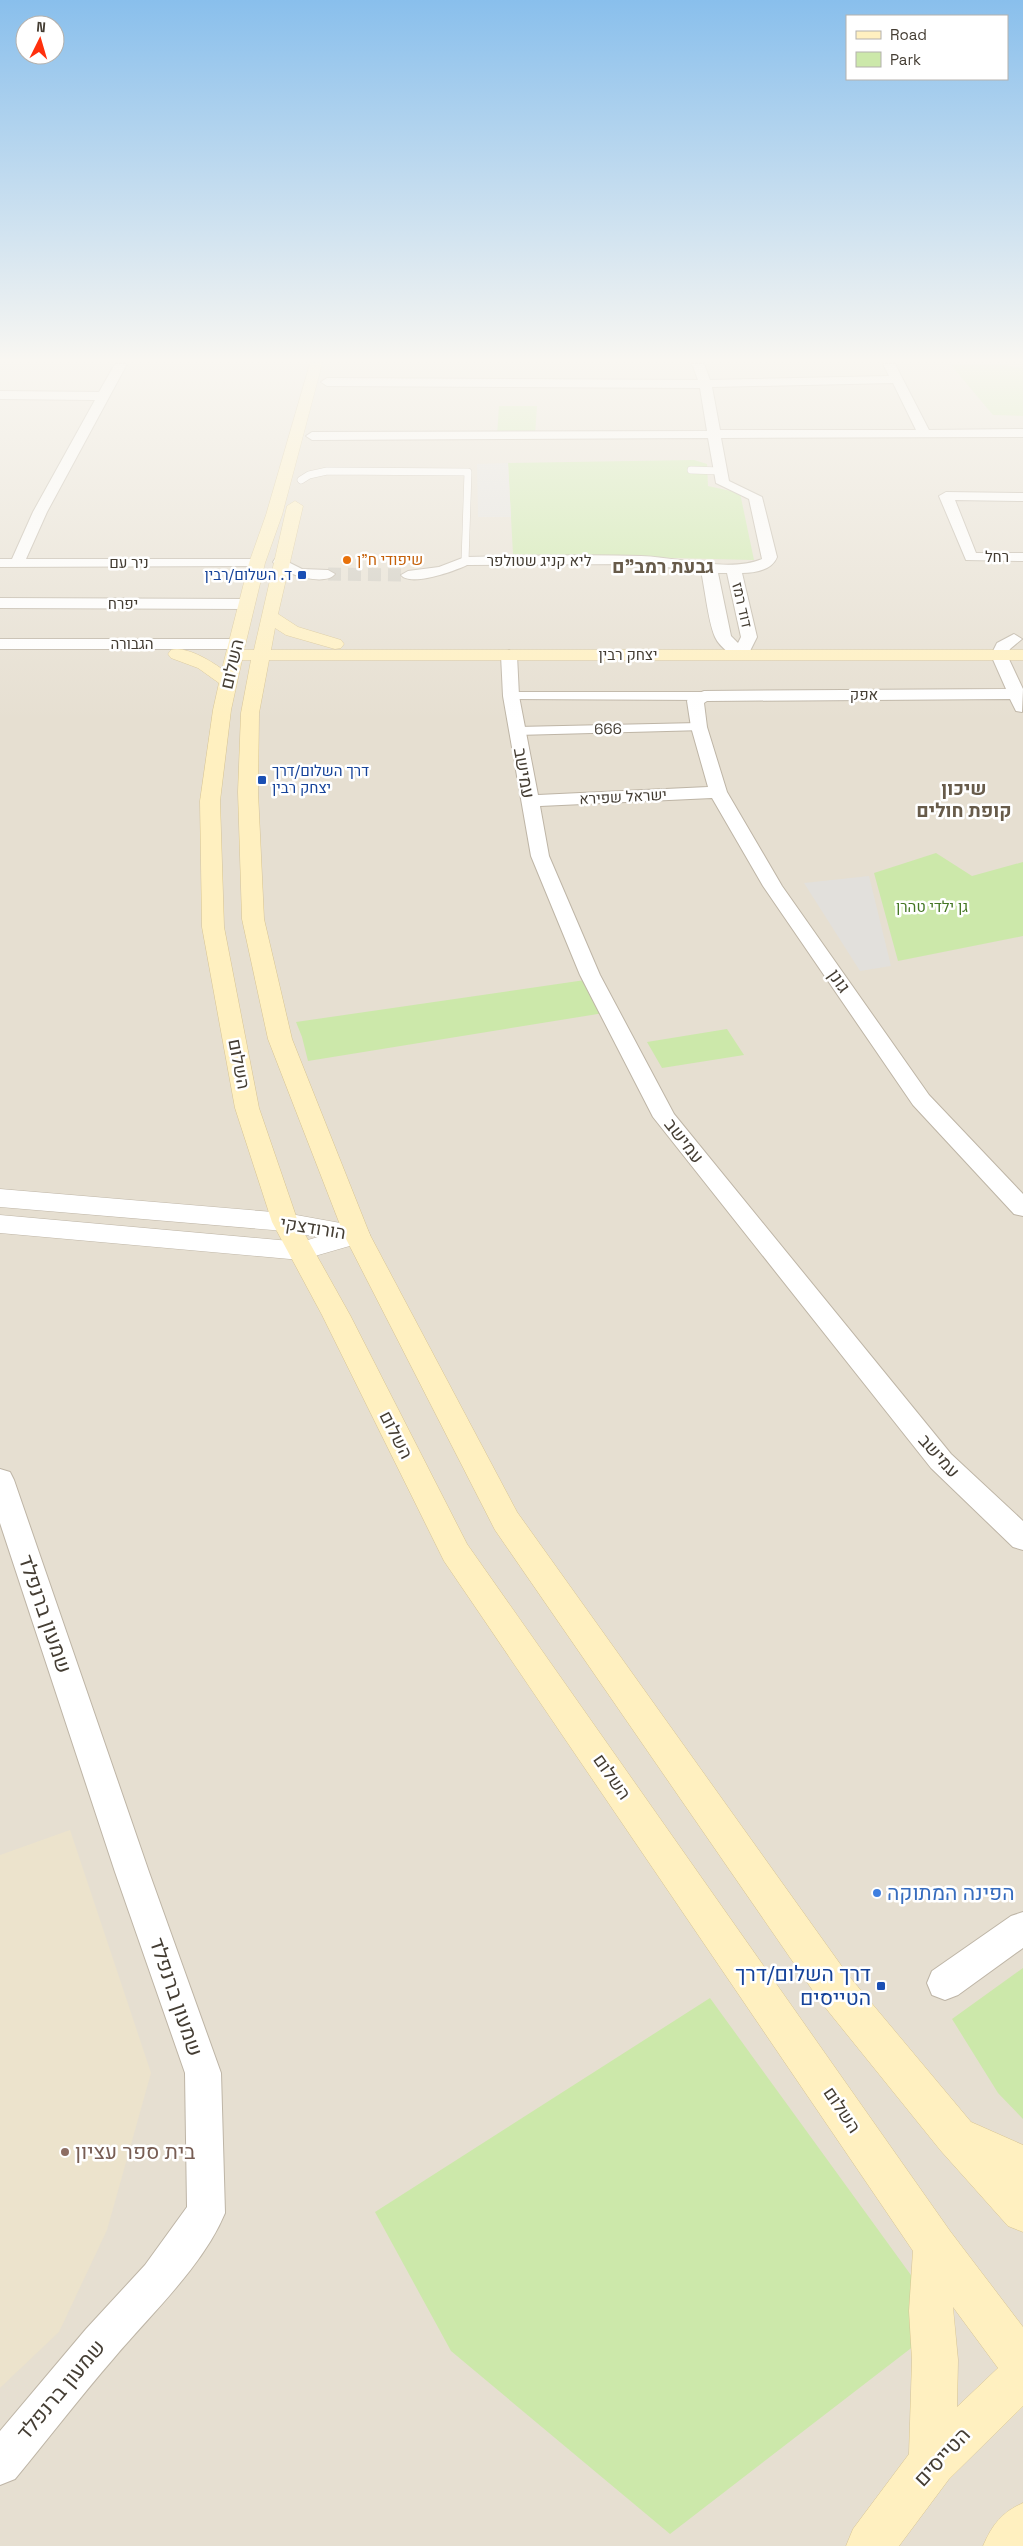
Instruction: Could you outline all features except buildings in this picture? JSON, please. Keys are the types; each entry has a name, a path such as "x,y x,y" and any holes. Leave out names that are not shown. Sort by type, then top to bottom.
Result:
{"main road":[{"name":"השלום","path":"283,483 274,516 257,563 235,649 222,710 210,801 213,927 247,1108 285,1222 455,1552 935,2246 1023,2364"},
{"name":"השלום","path":"300,483 280,562 250,723 248,792 253,919 280,1039 357,1235 506,1521 834,1988 956,2136 1023,2211"},
{"path":"269,616 299,633 335,644"},
{"path":"704,637 756,637"},
{"name":"יצחק רבין","path":"263,650 335,644 570,638"},
{"path":"928,638 1019,639"},
{"name":"יצחק רבין","path":"235,649 509,656 741,654 1023,655"},
{"path":"177,654 204,664 228,681"},
{"path":"956,2136 1023,2167"},
{"path":"932,2462 935,2360 931,2312 935,2246"},
{"name":"הטייסים","path":"870,2546 932,2462 1023,2375"},
{"path":"1007,2546 1023,2527"}],"street":[{"path":"17,563 40,512 56,483"},
{"name":"דוד רמז","path":"708,567 723,637 741,654 756,637 733,568 762,566 768,562 770,557 755,497 723,483"},
{"name":"רחל","path":"1023,497 946,496 972,557 1023,557"},
{"name":"ליא קניג שטולפר","path":"408,575 442,571 466,561 663,561 733,568"},
{"path":"280,562 299,573 328,574"},
{"name":"ניר עם","path":"0,563 257,563"},
{"name":"יפרח","path":"0,603 246,604"},
{"path":"1019,639 1003,646 999,655 1019,694 1023,710"},
{"name":"הגבורה","path":"0,644 235,649"},
{"name":"הגבורה","path":"0,652 177,654 235,649"},
{"name":"עמישב","path":"509,656 511,696 540,856 590,975 664,1117 941,1462 1023,1539"},
{"name":"אפק","path":"511,696 1019,694"},
{"path":"699,727 695,701 704,696"},
{"name":"666","path":"517,731 699,727"},
{"name":"גונן","path":"699,727 718,792 773,886 921,1100 1023,1208"},
{"name":"ישראל שפירא","path":"529,801 718,792"},
{"name":"הורודצקי","path":"0,1198 285,1222 357,1235"},
{"name":"הורודצקי","path":"0,1224 301,1251 357,1235"},
{"name":"שמעון ברנפלד","path":"0,1480 132,1872 203,2073 206,2213 159,2279 100,2343 0,2464"},
{"path":"945,1983 1023,1928"}],"lane":[{"path":"466,561 467,483"}],"shaded area":[{"path":"0,483 1023,483 1023,2546 0,2546"},
{"path":"477,483 509,483 511,517 478,517"},
{"path":"869,876 891,966 860,971 804,883"},
{"name":"בית ספר עציון","path":"70,1830 151,2073 107,2230 59,2332 0,2388 0,1855"}],"green space":[{"path":"509,483 708,483 708,486 740,493 754,560 513,554"},
{"name":"גן ילדי טהרן","path":"936,853 972,876 1023,862 1023,936 898,961 874,873"},
{"path":"592,979 610,1012 308,1061 296,1022"},
{"path":"727,1029 744,1055 662,1068 647,1042"},
{"path":"1023,1968 1023,2119 998,2093 952,2019"},
{"path":"710,1998 945,2322 670,2534 451,2351 375,2212"}],"tunnel":[{"path":"328,574 408,575"}],"place":[{"name":"שיפודי ח\"ן","path":"347,560"},
{"name":"ד. השלום/רבין","path":"302,575"},
{"name":"דרך השלום/דרך יצחק רבין","path":"262,780"},
{"name":"הפינה המתוקה","path":"877,1893"},
{"name":"דרך השלום/דרך הטייסים","path":"881,1986"},
{"name":"בית ספר עציון","path":"65,2152"}],"district":[{"name":"גבעת רמב\"ם","path":"663,566"},
{"name":"שיכון קופת חולים","path":"964,799"}]}
